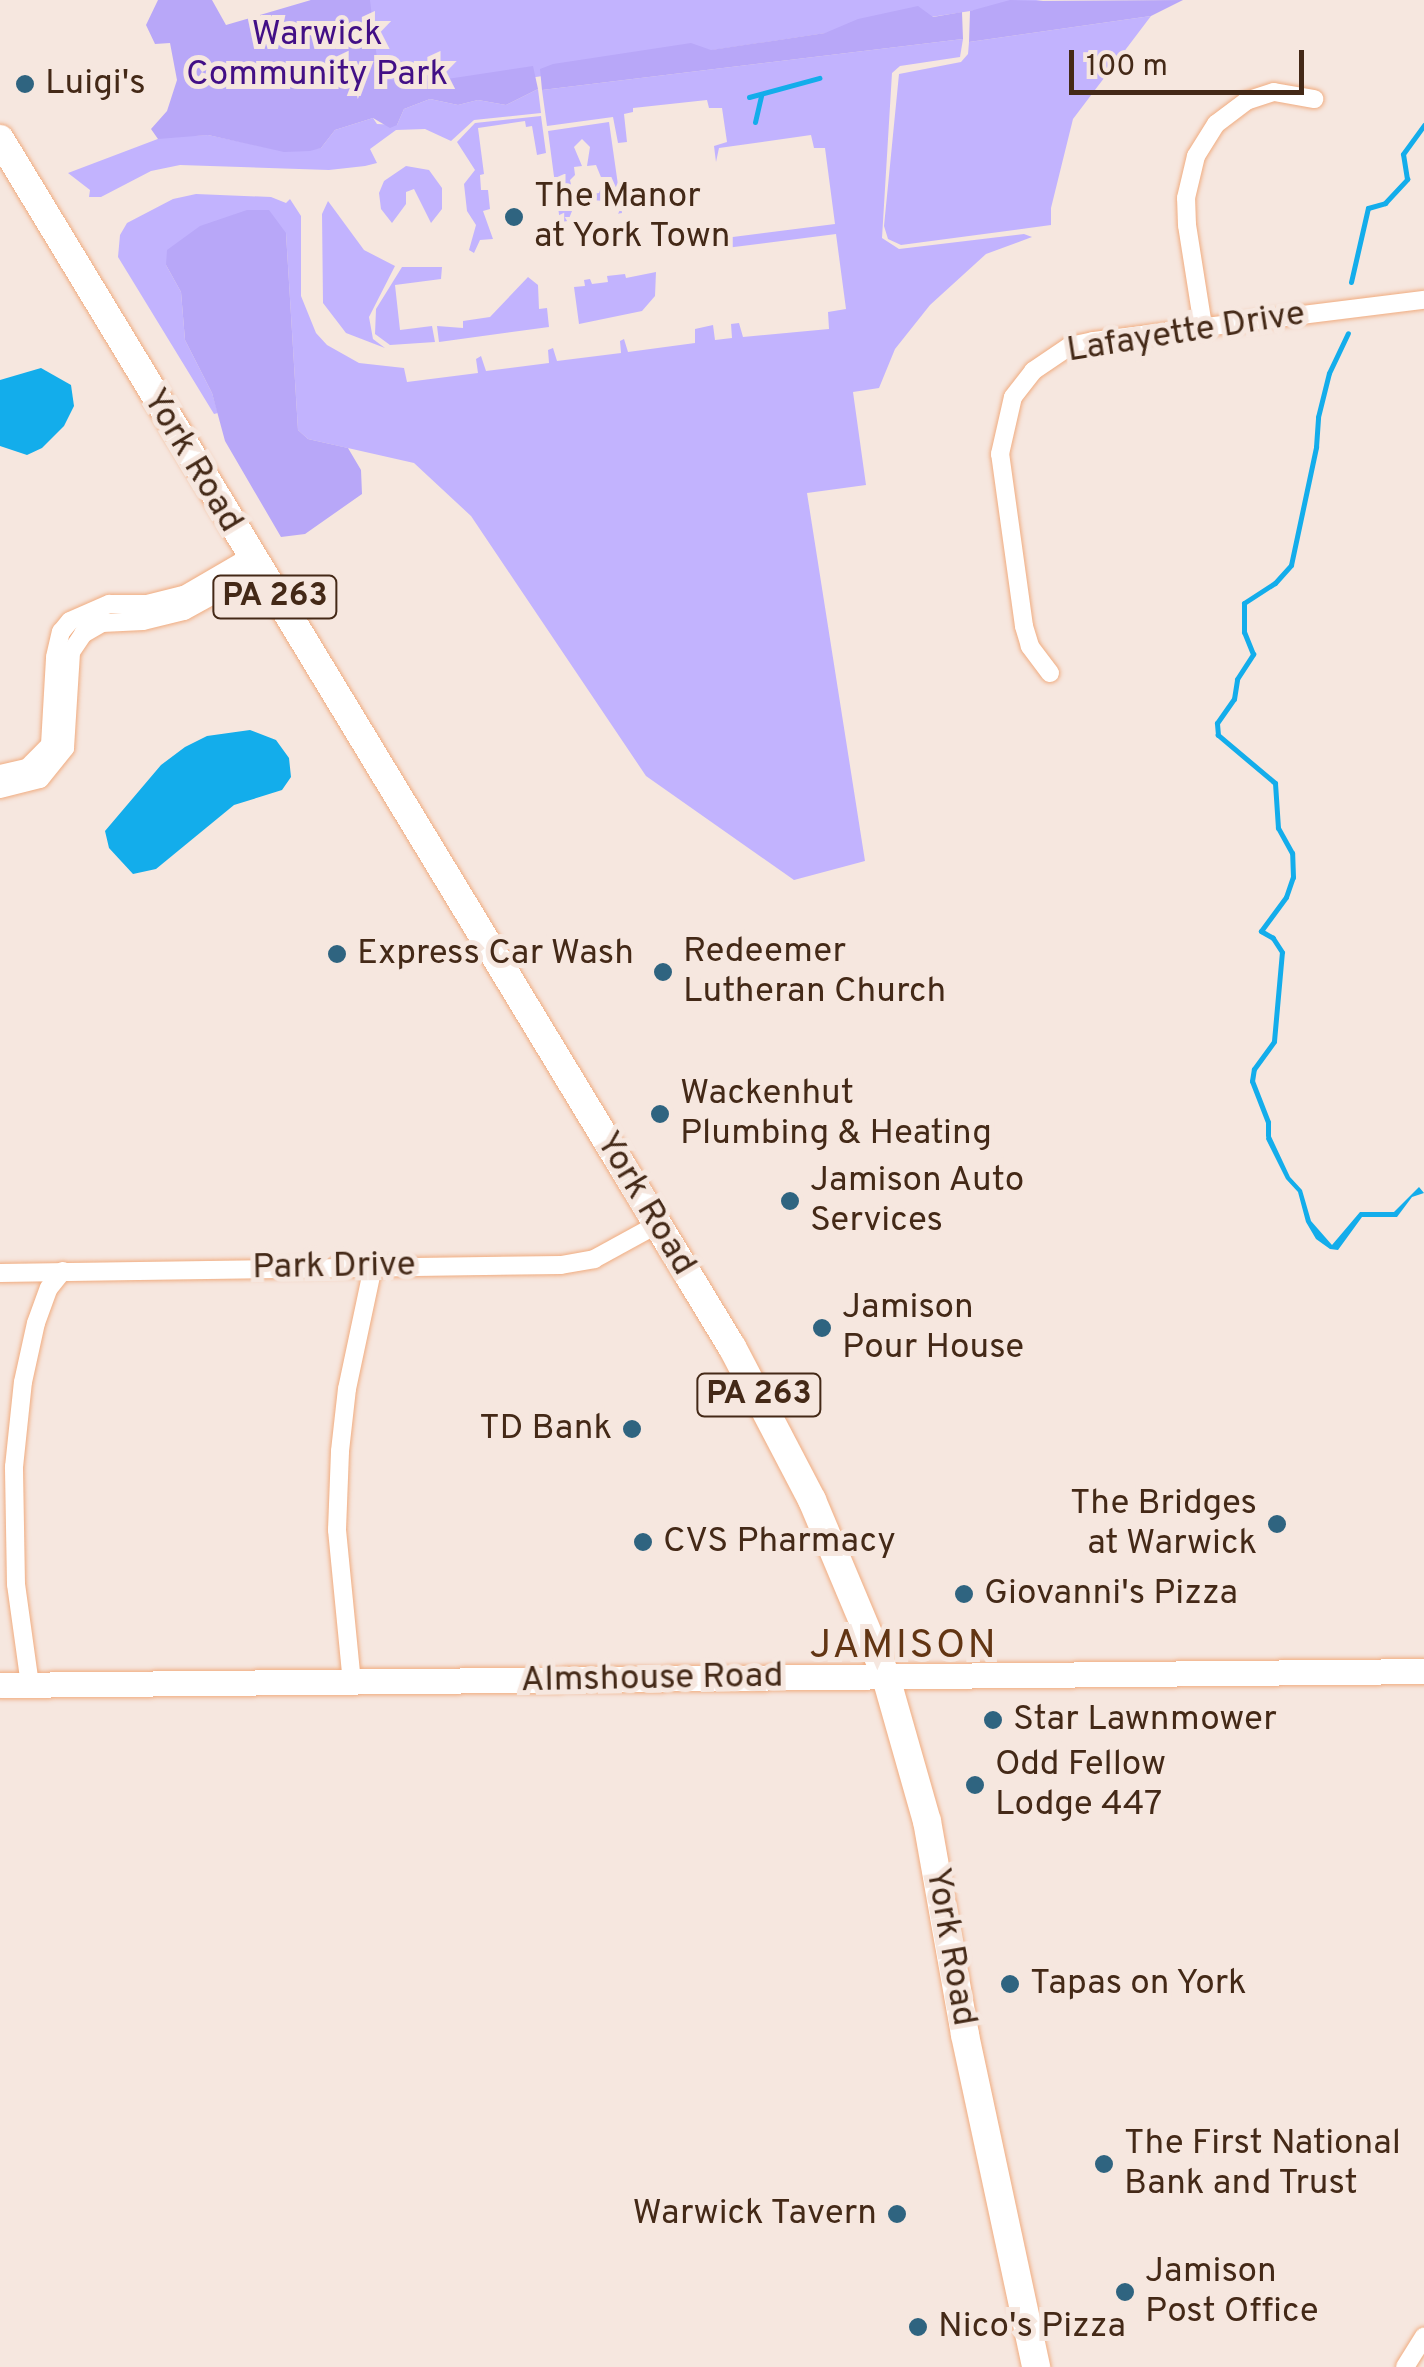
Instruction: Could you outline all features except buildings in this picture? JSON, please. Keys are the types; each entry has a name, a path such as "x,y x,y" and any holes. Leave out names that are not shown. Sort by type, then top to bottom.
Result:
{"highway":[{"name":"York Road","path":"1,140 658,1224 773,1420 812,1500 885,1674 928,1820 960,2006 1036,2367"}],"main road":[{"name":"Almshouse Road","path":"0,1686 1424,1671"}],"street":[{"path":"1204,326 1187,224 1186,198 1196,156 1216,124 1246,101 1274,92 1314,99"},
{"name":"Lafayette Drive","path":"1050,673 1030,646 1024,626 1003,473 1002,434 1013,396 1050,356 1070,346 1424,300"},
{"path":"0,774 27,768 50,745 54,657 61,632 70,621 109,604 166,601 255,563"},
{"path":"0,788 29,785 59,760 69,733 71,652 83,634 102,623 143,621 184,611 255,563"},
{"name":"Park Drive","path":"0,1273 584,1262 658,1224"},
{"path":"352,1683 337,1530 340,1451 347,1390 373,1267"},
{"path":"30,1685 16,1584 14,1466 23,1382 36,1323 49,1288 63,1271"},
{"path":"1405,2367 1424,2337"}],"green space":[{"path":"158,0 212,0 226,25 311,0 370,0 378,67 387,80 434,81 533,66 538,89 506,105 478,100 458,105 430,99 404,109 397,125 390,128 373,118 335,130 321,148 310,151 284,152 208,135 158,139 151,129 167,111 177,80 170,43 155,44 146,25"},
{"name":"Warwick Community Park","path":"311,0 1043,0 187,130"},
{"path":"1010,0 1183,0 1151,16 969,42 970,11"},
{"path":"918,6 933,17 962,12 963,39 542,90 540,69 553,64 691,43 711,50 825,33 858,19"},
{"path":"1151,16 1073,119 1051,208 1051,225 901,245 888,239 884,226 899,74 961,62 968,54 969,42"},
{"path":"963,39 960,57 900,66 892,73 882,238 899,249 1024,234 1032,237 986,254 930,305 895,349 879,388 853,392 866,485 807,493 865,861 794,880 646,776 471,516 414,463 308,439 298,430 286,233 166,265 181,292 185,340 212,393 218,413 214,414 118,257 120,235 127,223 173,199 196,194 271,197 286,203 290,199 301,216 301,296 316,333 327,345 359,363 404,368 407,382 478,373 476,359 481,356 486,371 549,363 548,350 553,348 557,361 621,353 620,341 624,339 628,352 695,343 695,329 713,325 715,340 732,338 731,324 739,323 743,337 829,329 828,312 846,309 836,234 726,248 725,238 835,224 825,148 814,148 811,135 719,148 716,162 714,146 727,142 722,108 709,108 707,100 633,108 633,112 624,114 627,142 618,143 613,117 547,126 542,90"},
{"path":"538,89 541,113 474,120 451,141 425,129 396,130 370,149 377,163 365,166 329,170 180,165 151,171 101,197 89,197 90,190 68,173 163,137 208,135 284,151 321,148 335,130 373,118 377,124 397,125 404,109 430,99 458,105 478,100 506,105"},
{"path":"541,116 546,153 537,155 532,126 526,127 525,121 478,128 484,174 480,175 481,190 488,190 490,209 483,211 493,239 480,240 474,253 469,250 476,225 467,211 464,184 475,170 457,142 475,123"},
{"path":"609,122 622,213 616,214 604,201 592,200 591,194 599,193 603,182 596,165 587,166 590,147 582,139 574,147 582,166 574,167 575,175 570,180 572,189 578,196 586,195 586,201 574,206 568,221 560,222 548,131"},
{"path":"406,166 429,170 442,188 442,209 431,223 414,189 406,192 406,204 392,223 381,209 379,193 384,181"},
{"path":"328,201 364,250 395,266 369,317 373,339 385,348 346,333 323,303 322,214"},
{"path":"247,210 269,210 286,233 298,430 308,439 348,448 361,470 362,494 305,534 281,537 225,441 212,393 185,340 181,292 166,265 167,250 200,226"},
{"path":"402,267 442,267 441,279 395,285 400,330 432,326 435,342 390,345 375,334 376,309"},
{"path":"656,272 655,296 642,311 579,324 574,287 585,286 584,280 590,279 592,284 608,282 607,276 625,274 626,278"},
{"path":"528,277 538,285 539,309 547,308 549,327 439,342 437,326 463,328 463,321 490,317"}],"water":[{"path":"41,368 71,385 74,406 64,426 42,448 27,455 0,446 0,380"},
{"path":"250,730 276,740 289,758 291,777 282,790 234,805 156,869 133,874 109,848 105,831 161,765 185,747 207,736"},
{"path":"1268,1130 1290,1177 1302,1190 1311,1221 1332,1245 1360,1212 1394,1212 1419,1187 1424,1193 1412,1197 1397,1217 1362,1217 1338,1250 1330,1249 1316,1239 1306,1222 1298,1192 1286,1179 1266,1139"}],"waterway":[{"path":"749,97 819,78"},
{"path":"755,122 761,95"},
{"path":"1351,282 1368,208 1385,203 1407,179 1403,154 1424,125"},
{"path":"1268,1135 1268,1122 1252,1081 1254,1069 1274,1041 1282,952 1273,938 1261,931 1286,897 1293,877 1292,853 1278,828 1275,783 1218,735 1217,723 1234,699 1237,679 1253,654 1244,632 1244,603 1275,583 1291,565 1316,447 1318,417 1329,373 1348,333"}],"place":[{"name":"Luigi's","path":"25,84"},
{"name":"The Manor at York Town","path":"514,217"},
{"name":"Express Car Wash","path":"337,954"},
{"name":"Redeemer Lutheran Church","path":"663,972"},
{"name":"Wackenhut Plumbing & Heating","path":"660,1114"},
{"name":"Jamison Auto Services","path":"790,1201"},
{"name":"Jamison Pour House","path":"822,1328"},
{"name":"TD Bank","path":"632,1429"},
{"name":"The Bridges at Warwick","path":"1277,1524"},
{"name":"CVS Pharmacy","path":"643,1542"},
{"name":"Giovanni's Pizza","path":"964,1594"},
{"name":"Star Lawnmower","path":"993,1720"},
{"name":"Odd Fellow Lodge 447","path":"975,1785"},
{"name":"Tapas on York","path":"1010,1984"},
{"name":"The First National Bank and Trust","path":"1104,2164"},
{"name":"Warwick Tavern","path":"897,2214"},
{"name":"Jamison Post Office","path":"1125,2292"},
{"name":"Nico's Pizza","path":"918,2327"}],"district":[{"name":"JAMISON","path":"904,1647"}]}
